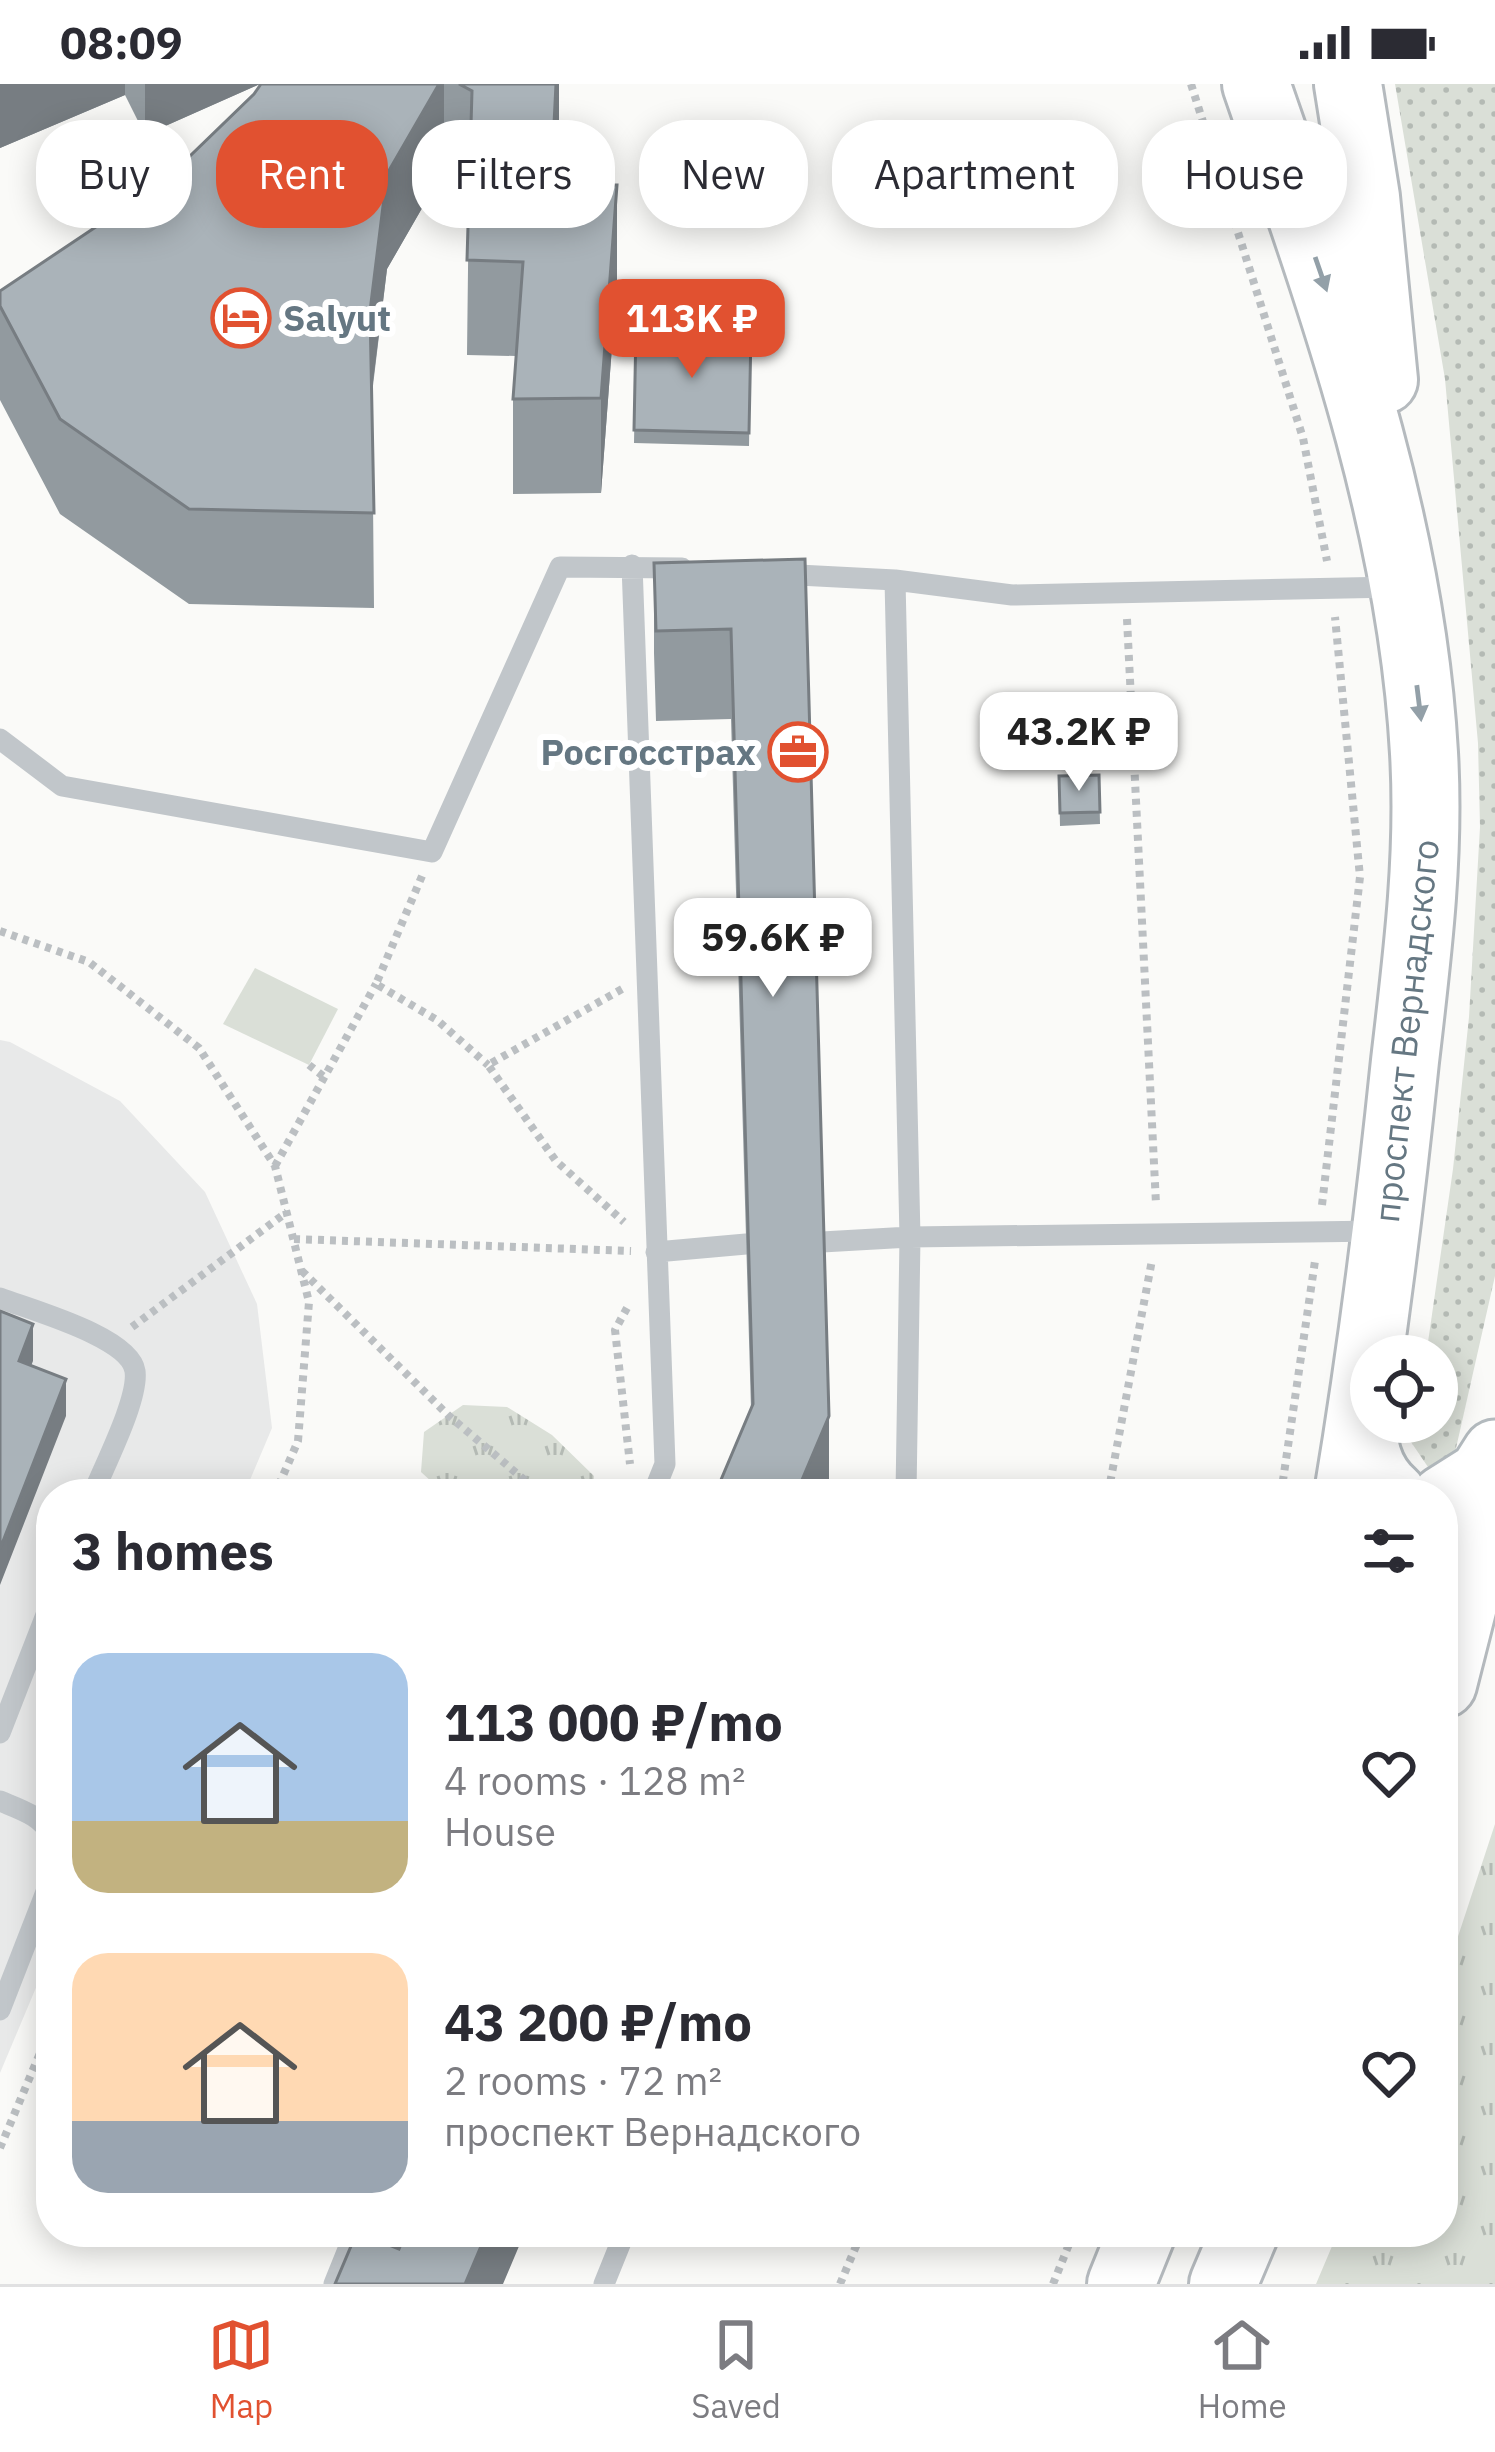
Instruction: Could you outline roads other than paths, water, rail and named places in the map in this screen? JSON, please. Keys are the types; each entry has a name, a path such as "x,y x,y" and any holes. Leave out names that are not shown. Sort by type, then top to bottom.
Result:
{"main road":[{"name":"проспект Вернадского","path":"1256,84 1345,341 1378,462 1405,586 1424,748 1428,856 1372,1335"},
{"path":"1348,84 1366,197 1405,586"},
{"name":"проспект Вернадского","path":"1350,1479 1356,1443"},
{"path":"1366,1443 1376,1479"},
{"path":"1458,1488 1480,1474 1495,1452"},
{"path":"1458,1625 1495,1480"},
{"path":"1121,2284 1136,2247"},
{"path":"1222,2284 1238,2247"}],"lane":[{"path":"632,565 665,1464 659,1479"},
{"path":"0,739 62,786 432,852 560,568 704,569"},
{"path":"752,572 895,580 1012,595 1405,586"},
{"path":"895,580 910,1237 906,1479"},
{"path":"822,1242 1387,1231"},
{"path":"656,1252 746,1244"},
{"path":"0,1298 112,1342 129,1356 136,1373 99,1479"},
{"path":"0,1732 36,1640"},
{"path":"0,1801 36,1818"},
{"path":"0,2010 36,1918"},
{"path":"334,2284 350,2247"},
{"path":"604,2284 619,2247"}],"place":[{"name":"Salyut","path":"241,318"},
{"name":"Росгосстрах","path":"798,752"}]}
